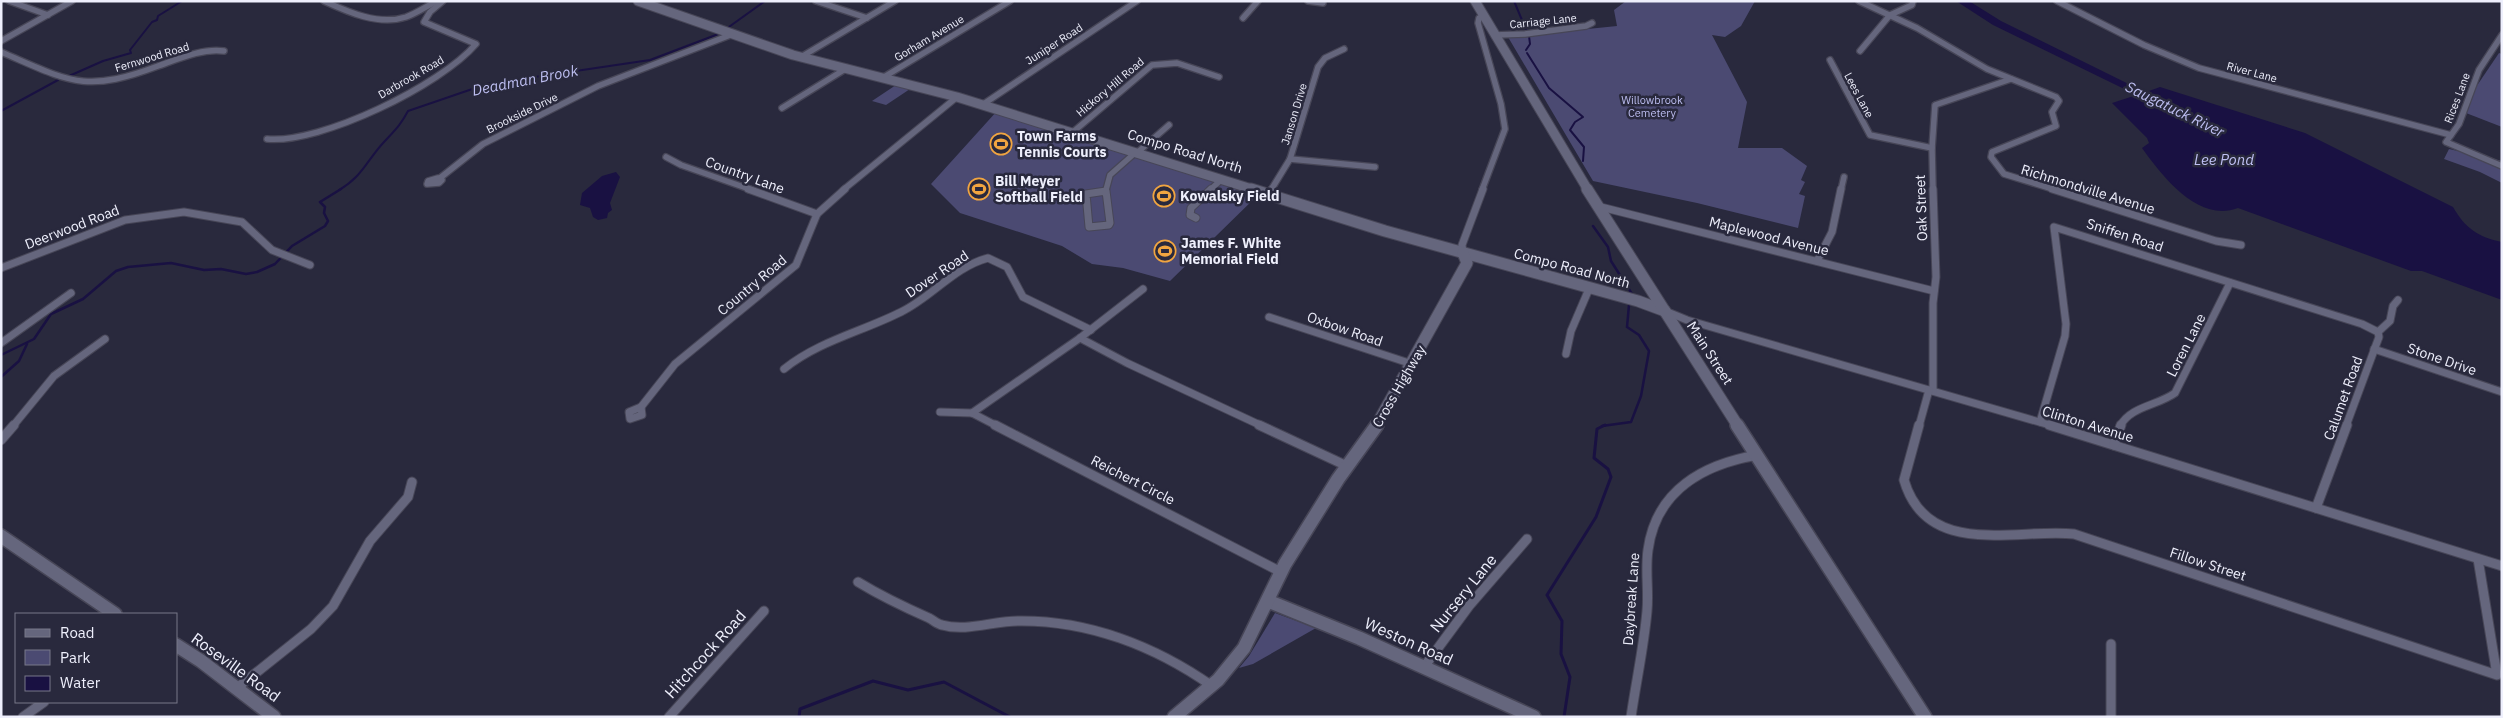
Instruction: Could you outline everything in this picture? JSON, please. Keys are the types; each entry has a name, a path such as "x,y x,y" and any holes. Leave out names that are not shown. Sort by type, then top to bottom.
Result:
{"main road":[{"name":"Compo Road North","path":"638,1 801,57 884,77 982,104 1463,253 1638,301 1665,311"},
{"name":"Main Street","path":"1475,1 1597,206 1925,717"},
{"name":"Cross Highway","path":"1174,717 1212,686 1241,653 1281,572 1347,466 1383,417 1467,263 1463,253"},
{"path":"1,536 114,613"},
{"name":"Weston Road","path":"1268,601 1424,667 1534,717"},
{"name":"Roseville Road","path":"178,646 274,717"}],"street":[{"path":"9,1 48,15"},
{"path":"1,41 72,1"},
{"path":"324,1 350,12 391,20 405,18 437,1"},
{"name":"Darbrook Road","path":"267,139 280,142 298,140 337,126 399,98 462,58 476,44 424,22 430,12 443,1"},
{"path":"816,1 867,18"},
{"path":"801,57 895,1"},
{"name":"Gorham Avenue","path":"884,77 1010,1"},
{"name":"Juniper Road","path":"982,104 1137,1"},
{"path":"1244,18 1258,1"},
{"path":"1308,1 1323,3"},
{"name":"Richmondville Avenue","path":"1859,1 1917,28 1966,58 2011,79 2047,92 2059,100 2052,112 2056,126 1992,152 1991,157 2004,174 2216,241 2241,246"},
{"path":"1860,51 1890,15 1908,8 1912,5 1913,1"},
{"name":"River Lane","path":"2057,1 2138,42 2195,66 2451,135"},
{"name":"Cross Highway","path":"1463,253 1462,245 1504,129 1501,104 1478,22 1484,16"},
{"name":"Carriage Lane","path":"1496,35 1525,34 1586,26 1592,23"},
{"name":"Brookside Drive","path":"440,178 483,144 610,81 727,32"},
{"name":"Rices Lane","path":"2502,34 2479,70 2459,124 2448,138 2447,144 2502,166"},
{"name":"Janson Drive","path":"1269,194 1290,160 1318,67 1325,58 1344,49"},
{"name":"Fernwood Road","path":"1,52 66,80 79,82 119,79 201,52 224,50"},
{"name":"Lees Lane","path":"1830,60 1870,135 1932,148"},
{"name":"Hickory Hill Road","path":"1073,132 1152,65 1177,63 1219,77"},
{"path":"782,108 847,68"},
{"name":"Oak Street","path":"1931,390 1936,277 1932,148 1935,105 2011,79"},
{"name":"Country Road","path":"641,407 675,364 796,265 817,214 856,179 957,97"},
{"path":"1106,191 1086,194 1089,227 1105,227 1110,223 1106,191 1105,183 1111,172 1169,125"},
{"name":"Country Lane","path":"666,157 681,165 817,214"},
{"path":"1290,160 1375,167"},
{"path":"1817,261 1832,232 1844,177"},
{"path":"1196,218 1190,215 1192,208 1222,179"},
{"name":"Maplewood Avenue","path":"1597,206 1934,291"},
{"name":"Deerwood Road","path":"1,268 125,220 154,214 192,212 238,220 250,227 267,246 310,265"},
{"name":"Sniffen Road","path":"2040,422 2065,336 2066,324 2054,227 2362,324 2378,332"},
{"name":"Dover Road","path":"784,369 793,360 817,348 901,313 981,259 995,260 1007,267 1023,297 1091,330"},
{"name":"Loren Lane","path":"2114,445 2121,420 2130,411 2154,405 2175,393 2230,282"},
{"path":"972,413 1080,338 1143,289"},
{"path":"1566,354 1571,331 1589,289"},
{"path":"1,343 71,293"},
{"name":"Calumet Road","path":"2316,508 2374,349 2378,332 2390,321 2394,306 2398,300"},
{"name":"Clinton Avenue","path":"1665,311 1687,320 2040,422 2502,566"},
{"name":"Oxbow Road","path":"1269,317 1314,331 1357,348 1412,364"},
{"path":"1080,338 1127,363 1347,466"},
{"path":"1,440 54,376 105,339"},
{"name":"Stone Drive","path":"2374,349 2502,392"},
{"name":"Fillow Street","path":"1931,390 1904,480 1906,490 1918,508 1934,520 1959,534 1986,538 2051,531 2074,534 2497,675 2478,559"},
{"name":"Reichert Circle","path":"940,412 972,413 1281,572"},
{"name":"Daybreak Lane","path":"1631,717 1647,611 1648,549 1658,515 1678,488 1706,470 1735,459 1758,455"},
{"path":"237,688 311,629 333,606 370,541 408,497 412,482"},
{"name":"Nursery Lane","path":"1424,667 1469,606 1527,539"},
{"path":"858,582 900,607 941,624 961,626 1014,621 1046,621 1133,642 1168,657 1212,686"},
{"name":"Hitchcock Road","path":"669,717 764,611"},
{"path":"2111,644 2111,717"},
{"path":"23,717 43,703"}],"green space":[{"name":"Willowbrook Cemetery","path":"1626,1 1755,1 1741,26 1725,37 1712,35 1747,102 1738,148 1782,148 1807,166 1801,180 1805,182 1799,194 1805,196 1798,228 1697,203 1593,181 1508,37 1617,26 1614,10"},
{"path":"2499,53 2502,54 2502,127 2466,113 2476,87"},
{"path":"896,85 910,89 886,105 872,101"},
{"path":"997,111 1259,194 1170,281 1123,268 1092,264 1062,246 960,213 931,184"},
{"path":"2449,149 2502,161 2502,183 2480,172 2444,159"},
{"path":"1275,613 1316,628 1253,664 1239,668 1249,656"}],"water":[{"name":"Lee Pond","path":"2160,87 2305,133 2453,207 2467,226 2479,234 2502,242 2502,300 2422,271 2411,271 2238,208 2223,211 2209,209 2195,203 2182,194 2160,171 2142,148 2149,143 2147,138 2112,103 2146,92 2150,94 2152,93 2149,91"},
{"path":"616,172 620,177 610,203 612,210 608,213 607,218 598,220 593,217 590,208 580,205 582,193 602,176"}],"waterway":[{"path":"69,76 103,61 131,53 130,50 152,22 182,1"},
{"name":"Deadman Brook","path":"726,29 765,1"},
{"path":"1514,1 1527,32"},
{"name":"Saugatuck River","path":"1961,1 1997,23 2159,102"},
{"name":"Deadman Brook","path":"339,190 354,179 400,124 408,111 487,84 650,60 721,33"},
{"path":"1526,50 1530,44 1529,36"},
{"path":"1527,53 1549,88 1583,117 1575,122 1570,130 1584,147 1583,161"},
{"path":"1,111 58,80"},
{"name":"Deadman Brook","path":"1,355 34,339 51,314 83,299 116,271 128,267 171,263 204,270 221,269 246,274 257,272 275,264 292,246 325,226 328,221 324,213 325,207 320,202 341,189"},
{"path":"1593,226 1608,247 1611,261 1632,294"},
{"path":"1603,426 1631,422 1641,396 1649,351 1639,335 1627,327 1629,305"},
{"path":"1,377 19,361 27,344"},
{"path":"1564,717 1570,677 1561,654 1562,621 1547,595 1596,517 1611,477 1608,469 1594,458 1597,429 1603,426"},
{"path":"799,717 800,709 873,681 908,690 944,682 1010,717"}],"place":[{"name":"Town Farms Tennis Courts","path":"1001,144"},
{"name":"Bill Meyer Softball Field","path":"979,189"},
{"name":"Kowalsky Field","path":"1164,196"},
{"name":"James F. White Memorial Field","path":"1165,251"}]}
